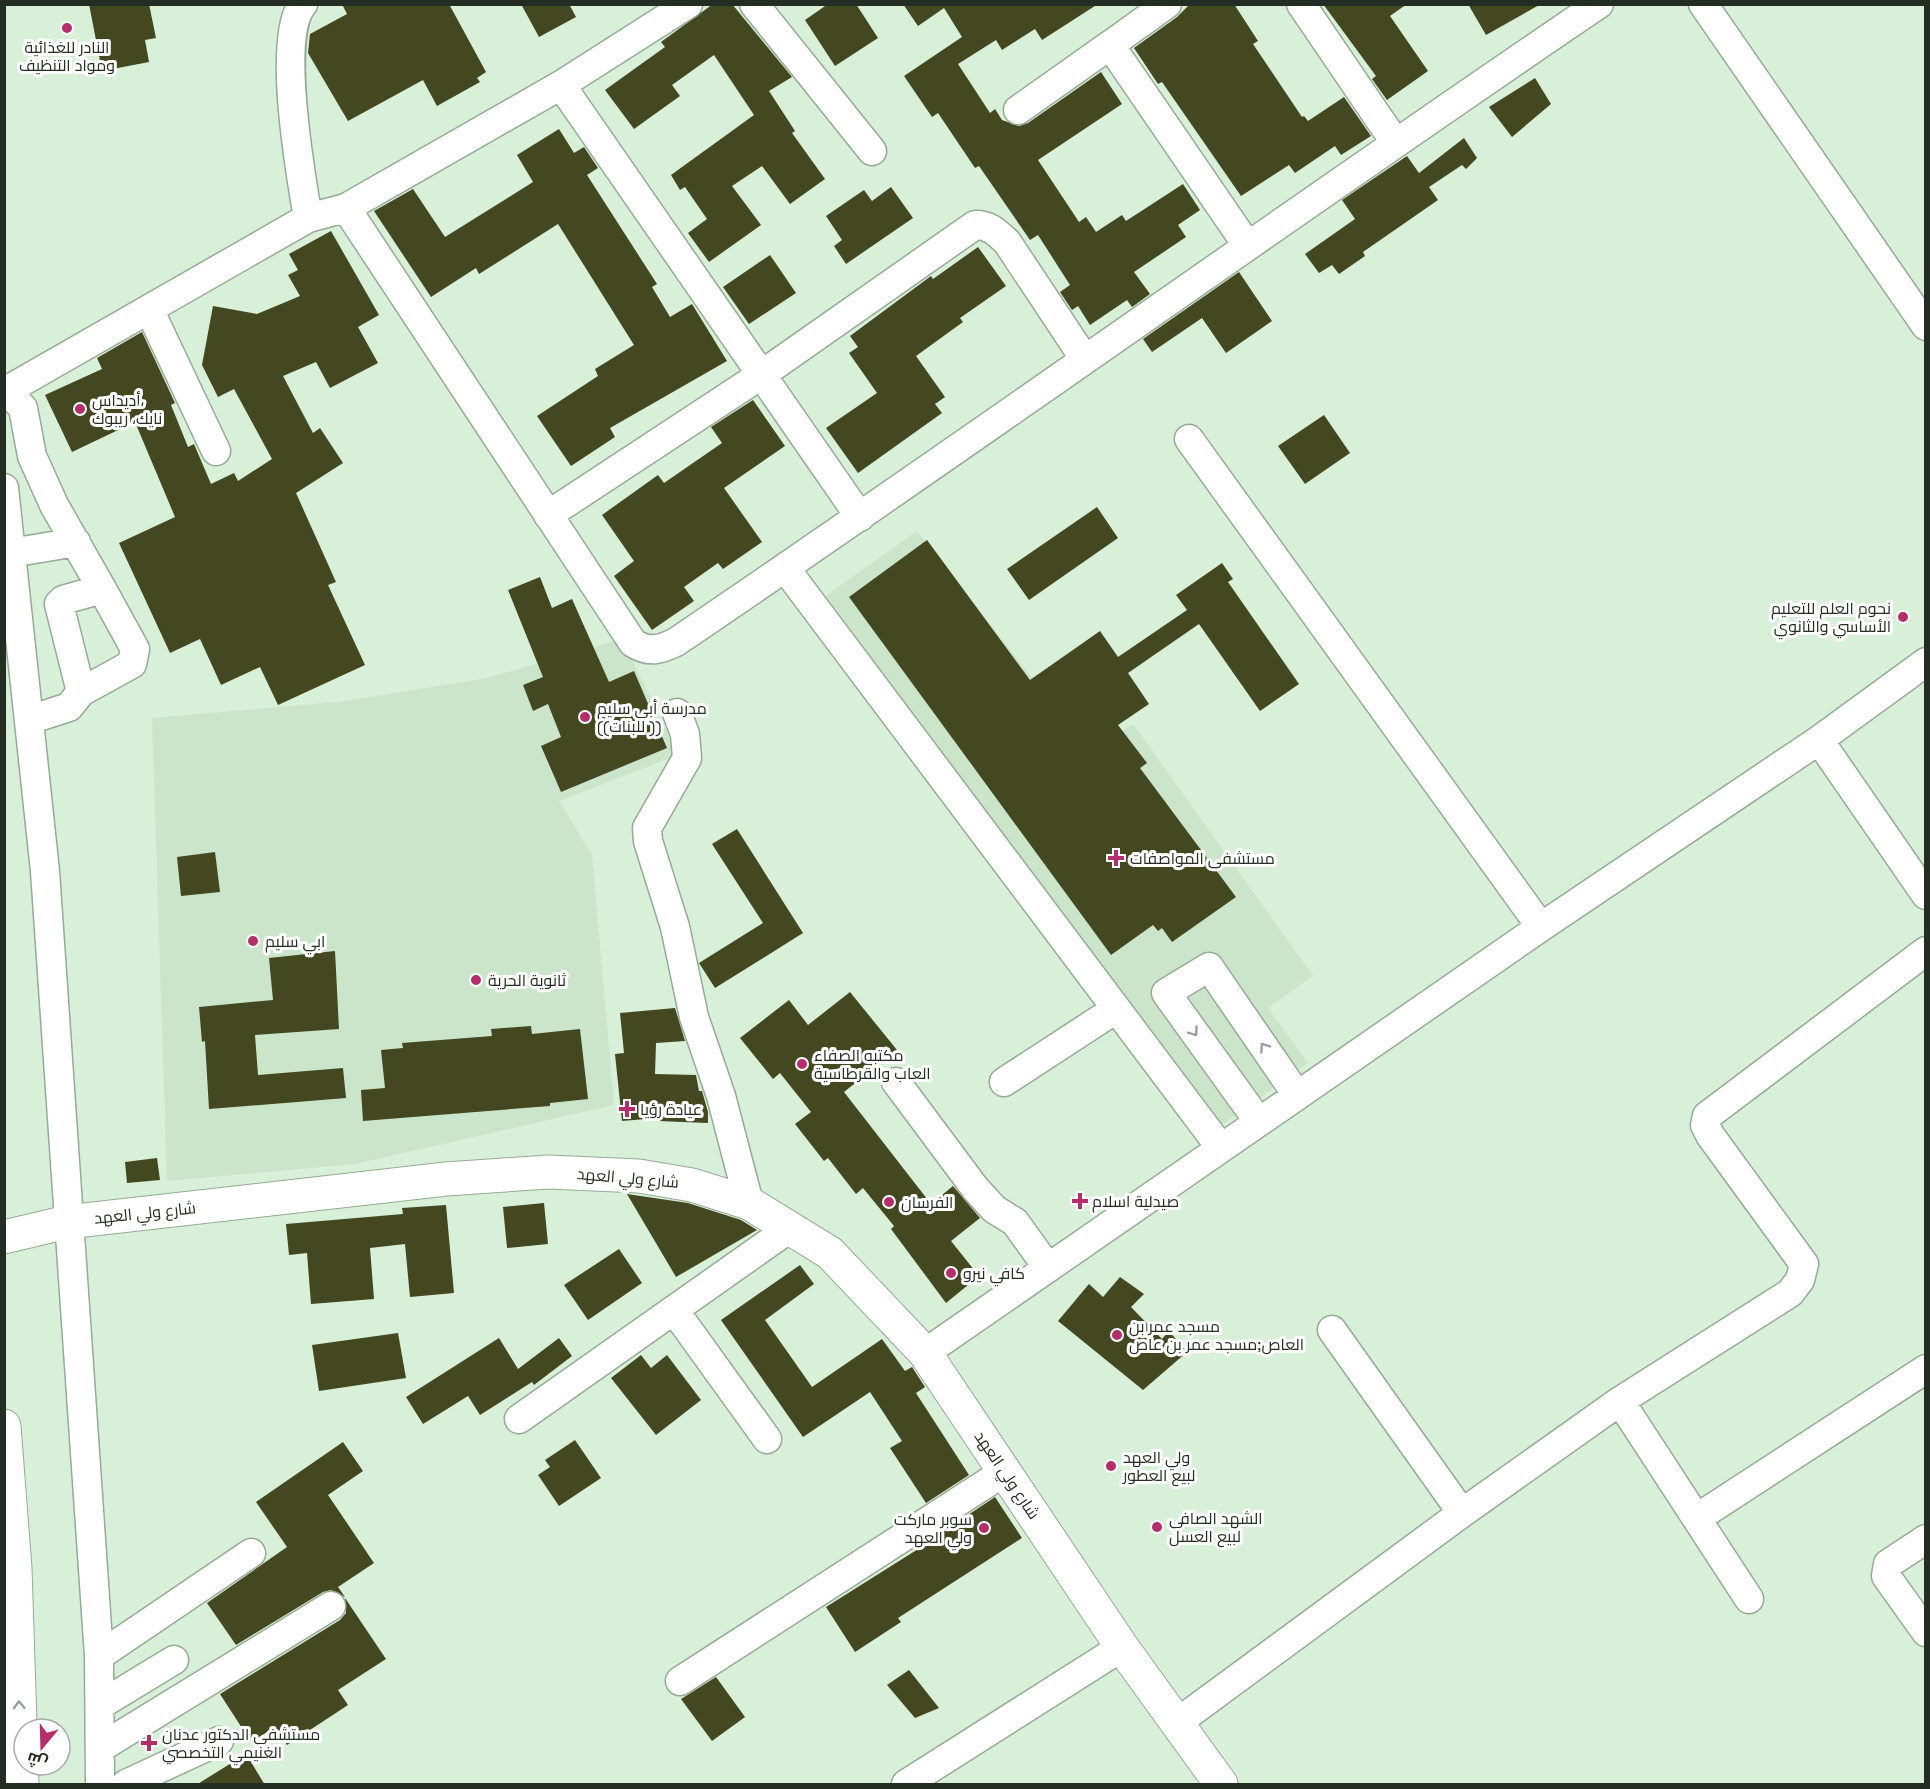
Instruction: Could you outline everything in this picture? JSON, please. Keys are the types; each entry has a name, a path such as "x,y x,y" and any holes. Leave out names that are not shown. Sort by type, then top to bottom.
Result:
{"main road":[{"name":"شارع ولي العهد","path":"4,1237 67,1222 446,1179 548,1172 639,1176 692,1185 749,1203 830,1253 924,1353 1122,1647 1221,1785"},
{"path":"4,1426 15,1568 22,1785"}],"street":[{"path":"303,4 299,9 293,38 291,67 295,146 308,218"},
{"path":"29,720 69,707 81,692 127,668 135,656 135,649 54,505 32,456 23,408 6,392 308,218 346,208 561,85 688,4"},
{"path":"754,4 872,151"},
{"path":"1018,110 1167,4"},
{"path":"1301,4 1395,142"},
{"path":"346,208 633,643 642,649 658,651 676,642 860,517 1395,142 1599,4"},
{"path":"1703,4 1926,326"},
{"path":"1110,45 1247,245"},
{"path":"561,85 860,517"},
{"path":"548,515 761,375 975,225 986,225 1007,242 1084,358"},
{"path":"149,309 216,451"},
{"path":"1189,439 1540,927"},
{"path":"4,488 45,871 67,1222 99,1656 100,1785"},
{"path":"11,553 76,542"},
{"path":"785,568 1221,1148"},
{"path":"81,692 60,604 63,600 102,589"},
{"path":"924,1353 1540,927 1820,740 1926,662"},
{"path":"677,713 685,734 687,758 647,828 648,841 675,927 694,1017 721,1096 749,1203"},
{"path":"1820,740 1926,895"},
{"path":"1178,1722 1462,1513 1620,1401 1790,1293 1800,1280 1804,1264 1710,1135 1705,1125 1707,1116 1926,951"},
{"path":"1260,1122 1166,993 1209,968 1297,1095"},
{"path":"1004,1082 1116,1009"},
{"path":"896,1082 975,1188 994,1209 1015,1222 1048,1268"},
{"path":"519,1419 790,1228"},
{"path":"674,1310 766,1439"},
{"path":"1332,1330 1462,1513"},
{"path":"1697,1518 1926,1369"},
{"path":"1620,1401 1749,1599"},
{"path":"680,1681 1004,1472"},
{"path":"1926,1539 1888,1564 1886,1575 1926,1632"},
{"path":"99,1656 251,1553"},
{"path":"100,1748 331,1606"},
{"path":"906,1785 1122,1647"},
{"path":"100,1705 174,1660"},
{"path":"126,1785 219,1741"}],"shaded area":[{"path":"917,531 1090,752 1133,724 1313,976 1268,1008 1308,1063 1212,1132 824,597"},
{"path":"622,639 678,755 559,801 592,855 614,1105 355,1164 167,1181 152,718 339,702 487,678"}],"building":[{"path":"89,4 149,4 156,38 145,40 149,62 102,71"},
{"path":"342,4 449,4 486,72 477,78 480,82 437,106 423,80 348,121 308,53 310,34 347,14"},
{"path":"521,4 569,4 576,17 539,37"},
{"path":"713,4 732,4 792,77 769,91 795,131 792,133 825,179 790,204 762,166 732,186 761,225 709,262 688,233 707,219 685,187 680,190 671,175 754,115 714,55 672,85 680,96 634,129 605,90 665,47 661,42"},
{"path":"828,4 856,4 878,38 835,66 805,20"},
{"path":"903,4 1098,4 1042,40 1035,29 1002,50 996,40 958,64 990,113 995,109 1002,120 1019,126 1028,123 1101,72 1122,104 1038,160 1079,222 1086,217 1096,232 1122,215 1126,221 1183,184 1200,210 1178,225 1186,237 1134,272 1150,294 1132,307 1127,300 1090,325 1078,306 1072,310 1060,292 1070,285 1038,235 1030,240 979,166 975,168 938,113 932,117 904,76 962,37 944,8 918,26"},
{"path":"1190,4 1234,4 1258,41 1253,44 1302,117 1304,116 1308,121 1344,97 1371,136 1341,155 1335,146 1295,173 1289,165 1241,196 1162,82 1158,84 1134,48 1177,17"},
{"path":"1323,4 1407,4 1390,16 1428,71 1387,100 1372,79 1376,76"},
{"path":"1468,4 1541,4 1486,35"},
{"path":"1535,78 1551,104 1512,137 1489,107"},
{"path":"559,129 574,153 584,147 598,168 587,175 657,284 652,287 670,317 692,304 727,361 610,428 615,437 571,466 537,416 598,376 595,369 634,345 558,224 479,274 476,268 431,297 374,211 413,189 445,237 533,182 517,155"},
{"path":"1464,138 1477,158 1466,169 1462,165 1429,187 1438,200 1363,252 1365,256 1339,274 1332,265 1319,273 1305,254 1355,219 1342,200 1407,156 1419,173"},
{"path":"891,187 913,218 846,264 834,246 842,240 826,216 864,190 872,201"},
{"path":"331,231 379,315 358,327 378,363 330,388 316,362 283,376 313,433 320,428 343,463 296,493 336,582 328,585 365,665 278,705 260,667 221,685 200,639 170,653 119,543 175,517 135,422 72,452 45,395 102,369 97,358 142,332 175,403 171,405 188,447 194,444 211,484 234,473 238,481 272,459 234,389 218,397 202,365 213,306 257,314 300,296 288,275 298,270 289,254"},
{"path":"978,247 1006,286 960,318 963,322 916,356 945,397 935,404 942,413 858,473 826,428 877,393 849,353 858,347 850,336 931,276 933,279"},
{"path":"770,255 796,293 749,324 723,287"},
{"path":"1239,272 1272,321 1226,353 1202,318 1152,352 1143,339"},
{"path":"753,400 785,446 724,488 762,542 723,569 718,563 684,587 694,601 652,630 614,576 634,561 602,515 658,475 664,483 722,443 711,427"},
{"path":"1324,415 1350,453 1305,484 1278,446"},
{"path":"1097,507 1118,538 1029,600 1007,569"},
{"path":"927,540 1030,680 1100,631 1118,657 1187,610 1176,595 1222,563 1233,579 1228,582 1299,684 1260,711 1199,624 1128,673 1149,704 1118,725 1147,763 1140,768 1236,897 1172,942 1162,928 1158,931 1153,925 1111,955 849,597"},
{"name":"مدرسة أبي سليم ((للبنات ))","path":"540,577 552,608 572,599 609,682 634,671 667,748 561,792 541,746 561,737 548,704 533,711 523,685 543,677 508,590"},
{"path":"737,829 803,933 715,988 699,963 763,923 712,844"},
{"path":"215,852 220,892 181,896 177,857"},
{"path":"335,951 339,1029 255,1035 258,1075 343,1068 346,1098 209,1109 205,1041 202,1042 199,1007 273,1000 269,958"},
{"path":"850,992 897,1050 844,1092 931,1204 953,1186 980,1218 951,1241 979,1276 946,1303 891,1229 894,1226 863,1188 856,1194 828,1158 824,1161 795,1124 811,1112 780,1073 773,1079 740,1038 789,1000 808,1025"},
{"path":"675,1008 685,1041 656,1043 655,1074 696,1075 699,1091 702,1091 708,1112 708,1123 658,1121 658,1118 622,1121 615,1054 624,1053 620,1013"},
{"path":"531,1026 532,1034 580,1029 588,1099 550,1103 550,1106 363,1121 361,1090 385,1088 381,1050 403,1048 402,1043 492,1036 491,1029"},
{"path":"157,1158 160,1180 127,1183 125,1162"},
{"path":"627,1194 688,1203 741,1220 757,1230 676,1277"},
{"path":"544,1203 548,1244 507,1248 503,1207"},
{"path":"446,1205 454,1293 410,1297 405,1244 370,1248 374,1299 311,1304 307,1253 289,1255 286,1224 403,1214 402,1208"},
{"path":"619,1249 642,1283 588,1320 564,1285"},
{"path":"800,1265 814,1284 765,1320 812,1387 882,1339 905,1371 912,1367 925,1387 916,1393 969,1475 926,1503 890,1448 902,1441 870,1392 803,1437 721,1320"},
{"name":"مسجد عمر بن العاص;مسجد عمر بن عاص","path":"1120,1277 1144,1294 1131,1307 1162,1339 1169,1331 1187,1352 1143,1390 1058,1321 1089,1284 1103,1297"},
{"path":"398,1333 406,1378 319,1391 312,1345"},
{"path":"499,1338 518,1369 559,1338 572,1356 534,1385 532,1382 480,1415 468,1396 423,1424 406,1397"},
{"path":"641,1355 651,1368 667,1355 701,1400 656,1435 611,1378"},
{"path":"575,1440 601,1478 559,1506 538,1475 550,1467 545,1460"},
{"path":"343,1442 363,1471 328,1495 374,1563 338,1587 345,1597 331,1590 323,1592 236,1645 207,1603 287,1547 256,1502"},
{"path":"995,1497 1022,1538 898,1618 901,1622 855,1652 826,1607 942,1534"},
{"path":"345,1598 386,1659 338,1690 348,1705 287,1745 275,1727 251,1742 220,1694 340,1620 346,1613"},
{"path":"909,1670 939,1708 915,1718 887,1685"},
{"path":"716,1677 745,1717 712,1741 681,1699"},
{"path":"246,1754 265,1785 196,1785"}],"place":[{"name":"النادر للغذائية ومواد التنظيف","path":"67,28"},
{"name":"أديداس، نايك، ريبوك","path":"80,409"},
{"name":"نجوم العلم للتعليم الأساسي والثانوي","path":"1903,617"},
{"name":"مدرسة أبي سليم ((للبنات ))","path":"585,717"},
{"name":"مستشفى المواصفات","path":"1116,858"},
{"name":"ابي سليم","path":"253,941"},
{"name":"ثانوية الحرية","path":"476,980"},
{"name":"مكتبه الصفاء العاب والقرطاسية","path":"802,1064"},
{"name":"عيادة رؤيا","path":"627,1109"},
{"name":"صيدلية اسلام","path":"1080,1201"},
{"name":"الفرسان","path":"889,1202"},
{"name":"كافي نيرو","path":"951,1273"},
{"name":"مسجد عمر بن العاص;مسجد عمر بن عاص","path":"1117,1335"},
{"name":"ولي العهد لبيع العطور","path":"1111,1466"},
{"name":"الشهد الصافي لبيع العسل","path":"1157,1527"},
{"name":"سوبر ماركت ولي العهد","path":"984,1528"},
{"name":"مستشفي الدكتور عدنان الغنيمي التخصصي","path":"149,1743"}]}
